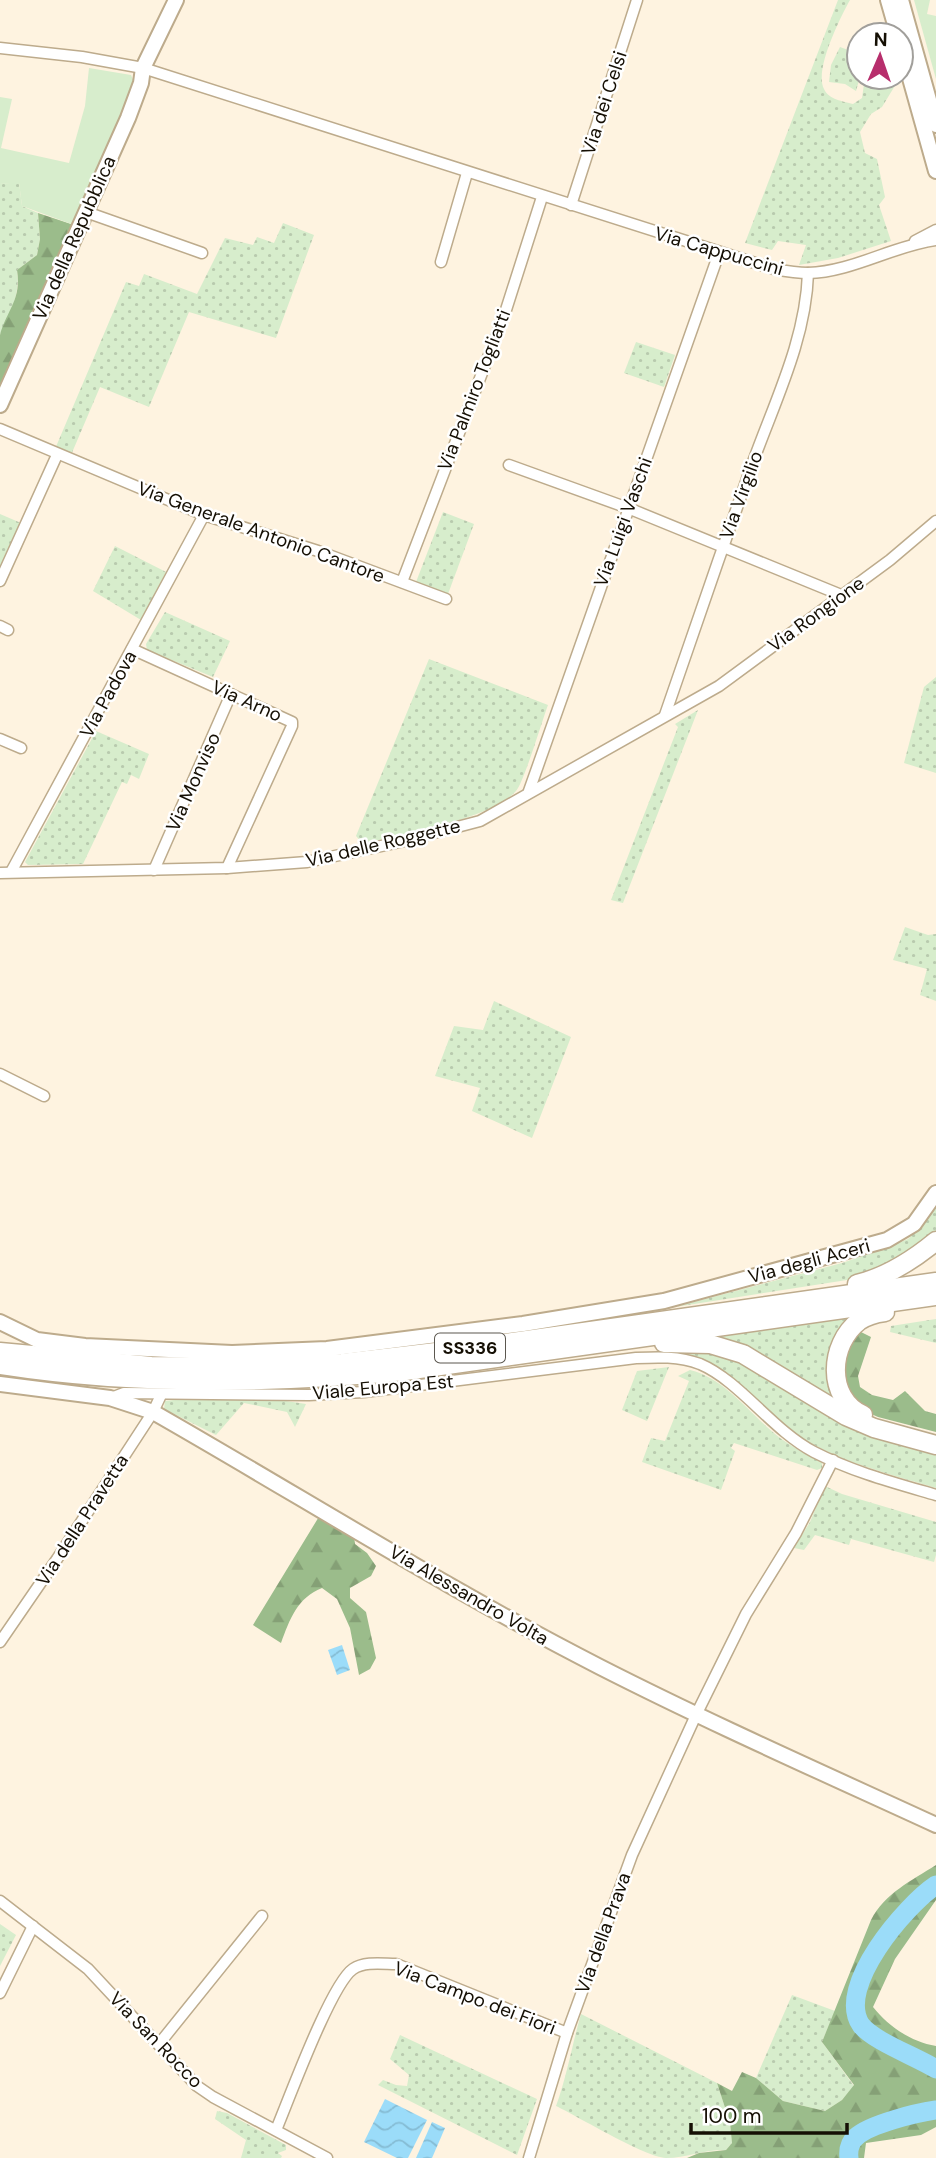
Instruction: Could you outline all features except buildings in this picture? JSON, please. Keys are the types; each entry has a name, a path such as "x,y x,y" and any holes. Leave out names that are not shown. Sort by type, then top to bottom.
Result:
{"highway":[{"path":"763,1306 870,1281 910,1261 936,1241"},
{"name":"SS336","path":"0,1352 151,1366 252,1367 342,1363 462,1349 936,1282"},
{"path":"936,1299 876,1314 860,1321 848,1333 839,1349 835,1366 836,1383 843,1399 855,1412 876,1422 936,1438"},
{"name":"SS336","path":"0,1365 152,1380 295,1380 405,1371 936,1299"},
{"path":"577,1346 678,1342 710,1345 743,1354 846,1416 874,1428 936,1444"}],"street":[{"name":"Via della Repubblica","path":"0,405 128,118 141,83 143,68 176,0"},
{"name":"Via dei Celsi","path":"571,205 637,0"},
{"path":"888,0 894,21"},
{"path":"901,0 936,123"},
{"name":"Via Cappuccini","path":"0,48 82,57 143,68 774,269 808,273 833,270 909,244 936,230"},
{"path":"914,91 936,171"},
{"path":"441,262 467,173"},
{"name":"Via Palmiro Togliatti","path":"402,582 505,313 542,197"},
{"path":"86,212 202,253"},
{"name":"Via Cappuccini","path":"909,244 936,240"},
{"name":"Via Luigi Vaschi","path":"529,791 719,253"},
{"name":"Via Virgilio","path":"665,715 797,343 807,300 808,273"},
{"name":"Via Generale Antonio Cantore","path":"0,429 204,515 318,551 446,599"},
{"path":"0,581 57,455"},
{"path":"509,465 628,508 841,596"},
{"name":"Via Padova","path":"5,872 132,649 204,515"},
{"name":"Via Rongione","path":"692,700 719,686 890,560 936,521"},
{"name":"Via Arno","path":"132,649 288,719 292,724 227,868"},
{"name":"Via Monviso","path":"154,870 231,694"},
{"name":"Via delle Roggette","path":"5,872 227,868 307,862 432,834 480,821 692,700"},
{"path":"0,739 21,748"},
{"path":"0,1074 44,1096"},
{"name":"Via degli Aceri","path":"0,1322 37,1340 50,1343 178,1352 293,1351 458,1333 664,1301 887,1240 914,1224 936,1193"},
{"name":"Viale Europa Est","path":"110,1398 124,1393 309,1395 364,1392 636,1358 668,1357 700,1364 732,1385 776,1427 813,1452 868,1475 936,1495"},
{"name":"Via Alessandro Volta","path":"0,1384 110,1398 153,1412 494,1611 696,1715 936,1825"},
{"name":"Via della Pravetta","path":"0,1642 153,1412 160,1395"},
{"path":"696,1715 746,1614 796,1533 833,1460"},
{"name":"Via della Prava","path":"529,2158 567,2033 632,1854 696,1715"},
{"name":"Via San Rocco","path":"0,1901 88,1969 197,2086 327,2158"},
{"path":"159,2044 262,1916"},
{"path":"0,1993 33,1926"},
{"name":"Via Campo dei Fiori","path":"276,2130 335,1992 354,1969 373,1963 396,1964 567,2033"}],"green space":[{"path":"838,0 850,0 825,57 822,80 829,96 853,104 862,98 863,91 892,91 882,107 871,114 860,132 865,153 877,159 885,197 879,205 891,241 838,258 799,265 806,245 778,241 772,250 745,243"},
{"path":"914,0 930,0 927,14 936,16 936,79"},
{"path":"840,47 845,49 845,84 829,82 831,65"},
{"path":"89,68 131,75 135,84 74,225 22,206 19,183 0,184 0,97 12,99 1,148 69,163 85,106"},
{"path":"19,182 22,206 38,213 40,239 37,255 17,270 16,295 0,335 0,184"},
{"path":"38,213 74,225 0,386 0,335 15,297 17,270 37,255 40,239"},
{"path":"283,223 314,235 276,338 189,312 149,407 100,387 71,455 55,449 126,282 139,286 144,274 197,294 225,238 253,245 257,237 274,243"},
{"path":"636,342 675,355 664,387 624,373"},
{"path":"443,512 474,524 448,594 416,582"},
{"path":"0,514 21,523 0,569"},
{"path":"115,546 166,572 141,620 93,591"},
{"path":"165,612 230,641 213,677 147,650 146,644"},
{"path":"429,659 548,705 528,764 516,791 486,810 444,825 363,844 356,836"},
{"path":"936,677 936,773 904,763 924,687"},
{"path":"698,710 623,903 611,900 678,727 675,724"},
{"path":"96,731 149,754 139,779 131,775 127,784 122,782 83,864 28,865 25,862"},
{"path":"905,927 928,935 936,934 936,1001 920,995 927,969 893,960"},
{"path":"494,1001 571,1037 532,1138 472,1111 480,1088 435,1076 454,1026 483,1030"},
{"path":"936,1202 936,1233 875,1272 847,1280 675,1307 842,1263 886,1248 908,1239 924,1223"},
{"path":"855,1314 833,1343 838,1404 704,1336"},
{"path":"936,1319 936,1343 890,1332 891,1326"},
{"path":"859,1331 871,1337 858,1376 860,1387 872,1395 893,1400 905,1391 925,1411 936,1414 936,1432 878,1417 860,1409 841,1381 845,1353"},
{"path":"687,1349 729,1356 936,1450 936,1488 837,1456 801,1437 774,1419 730,1376 710,1363 690,1357"},
{"path":"669,1367 647,1421 622,1410 637,1371"},
{"path":"690,1370 716,1381 780,1438 822,1463 822,1468 817,1470 734,1443 731,1448 735,1451 721,1490 642,1462 651,1438 665,1441 689,1381 678,1376"},
{"path":"273,1399 306,1404 295,1427 287,1412 244,1403 216,1435 164,1409 165,1401 174,1400"},
{"path":"825,1486 842,1494 936,1522 934,1562 851,1539 849,1545 815,1535 804,1550 794,1548 810,1522"},
{"path":"320,1515 354,1536 355,1544 367,1553 376,1566 371,1576 350,1588 350,1598 366,1612 376,1658 370,1669 359,1675 350,1628 337,1599 322,1588 300,1603 281,1643 253,1625"},
{"path":"936,1865 936,1900 895,1959 873,2007 901,2032 936,2046 936,2127 921,2135 866,2143 864,2158 687,2158 699,2153 726,2150 732,2143 730,2123 717,2083 732,2091 742,2072 756,2078 783,2101 825,2111 842,2100 854,2085 822,2042 871,1920 899,1888"},
{"path":"0,1924 16,1935 0,1966"},
{"path":"792,1995 835,2011 822,2042 854,2086 842,2100 825,2111 783,2101 756,2078"},
{"path":"581,2014 717,2083 730,2123 732,2143 726,2150 674,2158 656,2156 556,2106"},
{"path":"400,2035 537,2099 517,2155 378,2085 383,2080 407,2086 409,2075 390,2059"},
{"path":"217,2111 227,2113 286,2145 286,2150 278,2153 281,2158 241,2158 246,2140 215,2119"}],"water":[{"path":"342,1645 350,1670 337,1675 328,1650"},
{"path":"385,2099 427,2120 408,2158 397,2158 364,2142"},
{"path":"432,2122 445,2128 432,2158 416,2158"}],"waterway":[{"path":"936,1885 908,1910 878,1948 865,1969 858,1990 856,2009 861,2025 867,2031 936,2069"},
{"path":"849,2158 850,2144 863,2132 894,2120 936,2110"}]}
